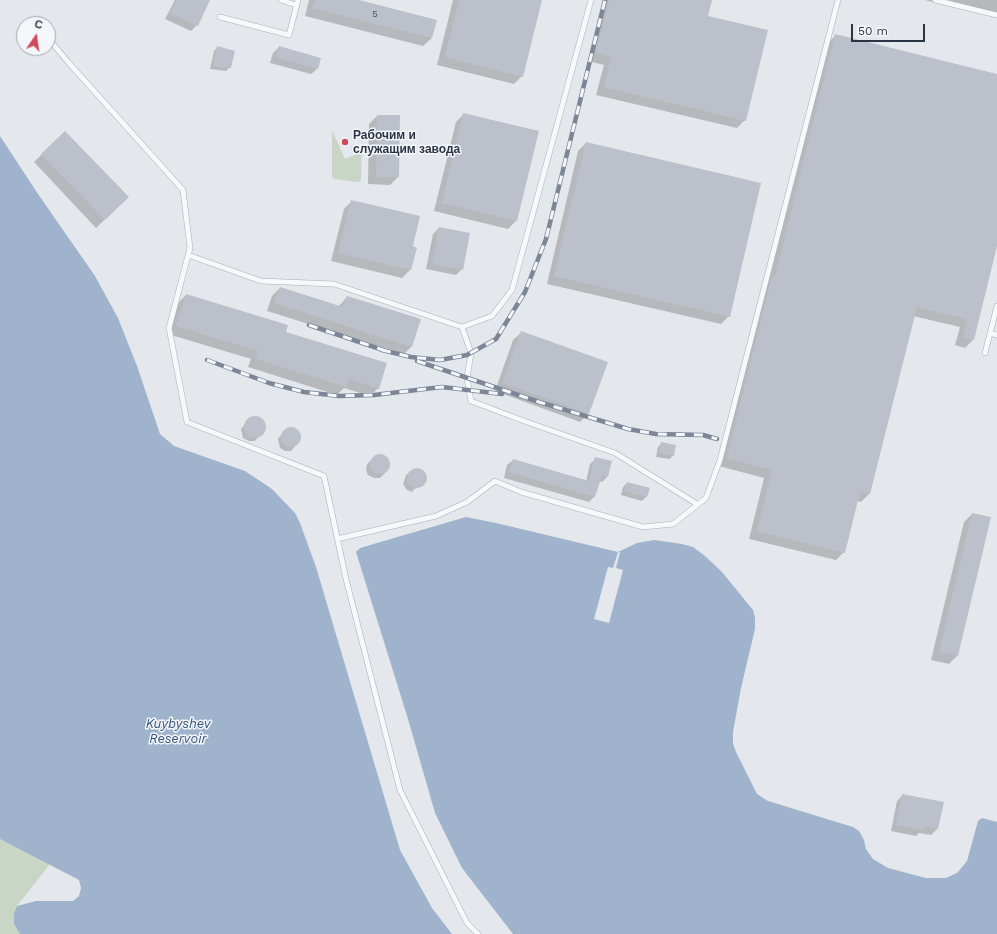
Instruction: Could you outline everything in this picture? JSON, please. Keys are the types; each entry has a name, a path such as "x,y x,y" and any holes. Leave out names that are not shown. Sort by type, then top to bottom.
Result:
{"lane":[{"path":"220,17 289,35 297,3 281,0"},
{"path":"188,255 261,281 334,284 462,328 492,316 512,290 591,0"},
{"path":"337,539 436,516 466,502 495,481 521,492 643,527 673,524 706,498 720,460 838,0"},
{"path":"934,0 997,15"},
{"path":"56,48 183,190 190,248 169,328 187,422 324,476 346,579 400,790 467,923 478,934"},
{"path":"984,353 997,306"},
{"path":"462,328 471,353 467,378 471,401 614,454 697,504"},
{"path":"990,333 997,335"}],"green space":[{"path":"332,130 345,159 355,155 351,147 362,147 360,182 334,179 332,177"},
{"path":"0,839 50,864 17,906 14,913 14,924 20,934 0,934"}],"water":[{"name":"Kuybyshev Reservoir","path":"0,136 95,276 118,318 137,366 160,434 174,446 245,471 272,489 295,513 316,567 400,850 432,908 452,934 20,934 14,924 14,913 17,906 36,901 73,901 79,896 81,888 79,880 0,839"},
{"path":"466,517 618,552 637,543 654,540 693,547 705,556 722,572 753,610 755,618 755,629 741,688 733,732 733,744 757,794 768,801 853,827 859,831 864,840 866,849 873,859 888,868 926,878 946,878 957,873 967,861 978,821 982,818 997,822 997,934 513,934 462,868 435,813 408,719 356,552 360,548"}],"pier":[{"path":"618,552 620,552 616,568 623,570 609,623 594,619 608,567 613,568"}],"building":[{"path":"177,0 210,0 198,26 170,13"},
{"path":"315,0 359,0 437,20 432,38 312,8"},
{"path":"459,0 542,0 523,77 445,57"},
{"path":"609,0 712,0 708,16 768,30 746,121 604,87 611,57 596,53"},
{"path":"835,34 997,74 997,246 974,340 963,337 967,319 917,307 870,494 860,492 845,553 757,531 772,470 727,458 772,276 775,277"},
{"path":"217,46 235,51 231,68 213,66"},
{"path":"279,46 321,58 318,69 276,57"},
{"path":"463,113 539,131 517,221 442,203"},
{"path":"377,115 400,115 399,177 376,177"},
{"path":"65,131 129,197 105,220 41,154"},
{"path":"586,142 761,183 730,317 554,276"},
{"path":"351,200 420,216 413,246 417,248 411,270 338,253"},
{"path":"439,227 470,233 463,270 432,264"},
{"path":"280,287 343,307 347,296 421,319 412,347 274,303"},
{"path":"186,294 288,325 286,332 387,363 379,389 349,379 346,387 256,359 258,351 176,326"},
{"path":"521,331 608,362 589,414 503,383"},
{"path":"255,416 263,419 266,427 263,435 255,438 247,435 244,427 247,419"},
{"path":"287,427 295,427 301,433 301,441 295,447 287,447 281,441 281,433"},
{"path":"661,442 676,445 674,456 659,453"},
{"path":"376,454 384,454 390,460 390,468 384,474 376,474 370,468 370,460"},
{"path":"595,457 612,461 608,477 602,475 595,497 509,472 513,459 589,481"},
{"path":"417,468 424,471 427,478 424,485 417,488 410,485 407,478 410,471"},
{"path":"627,482 650,488 647,497 624,491"},
{"path":"972,513 991,517 958,656 939,652"},
{"path":"902,794 944,802 938,829 924,827 923,830 896,825"}],"railway":[{"path":"382,350 411,357 440,360 467,355 496,339 525,292 546,239 605,0"},
{"path":"309,325 386,351"},
{"path":"207,360 269,383 304,392 339,396 374,395 442,387 502,394"},
{"path":"417,361 539,402 628,429 656,434 703,435 717,439"}],"place":[{"name":"Рабочим и служащим завода","path":"345,142"}]}
